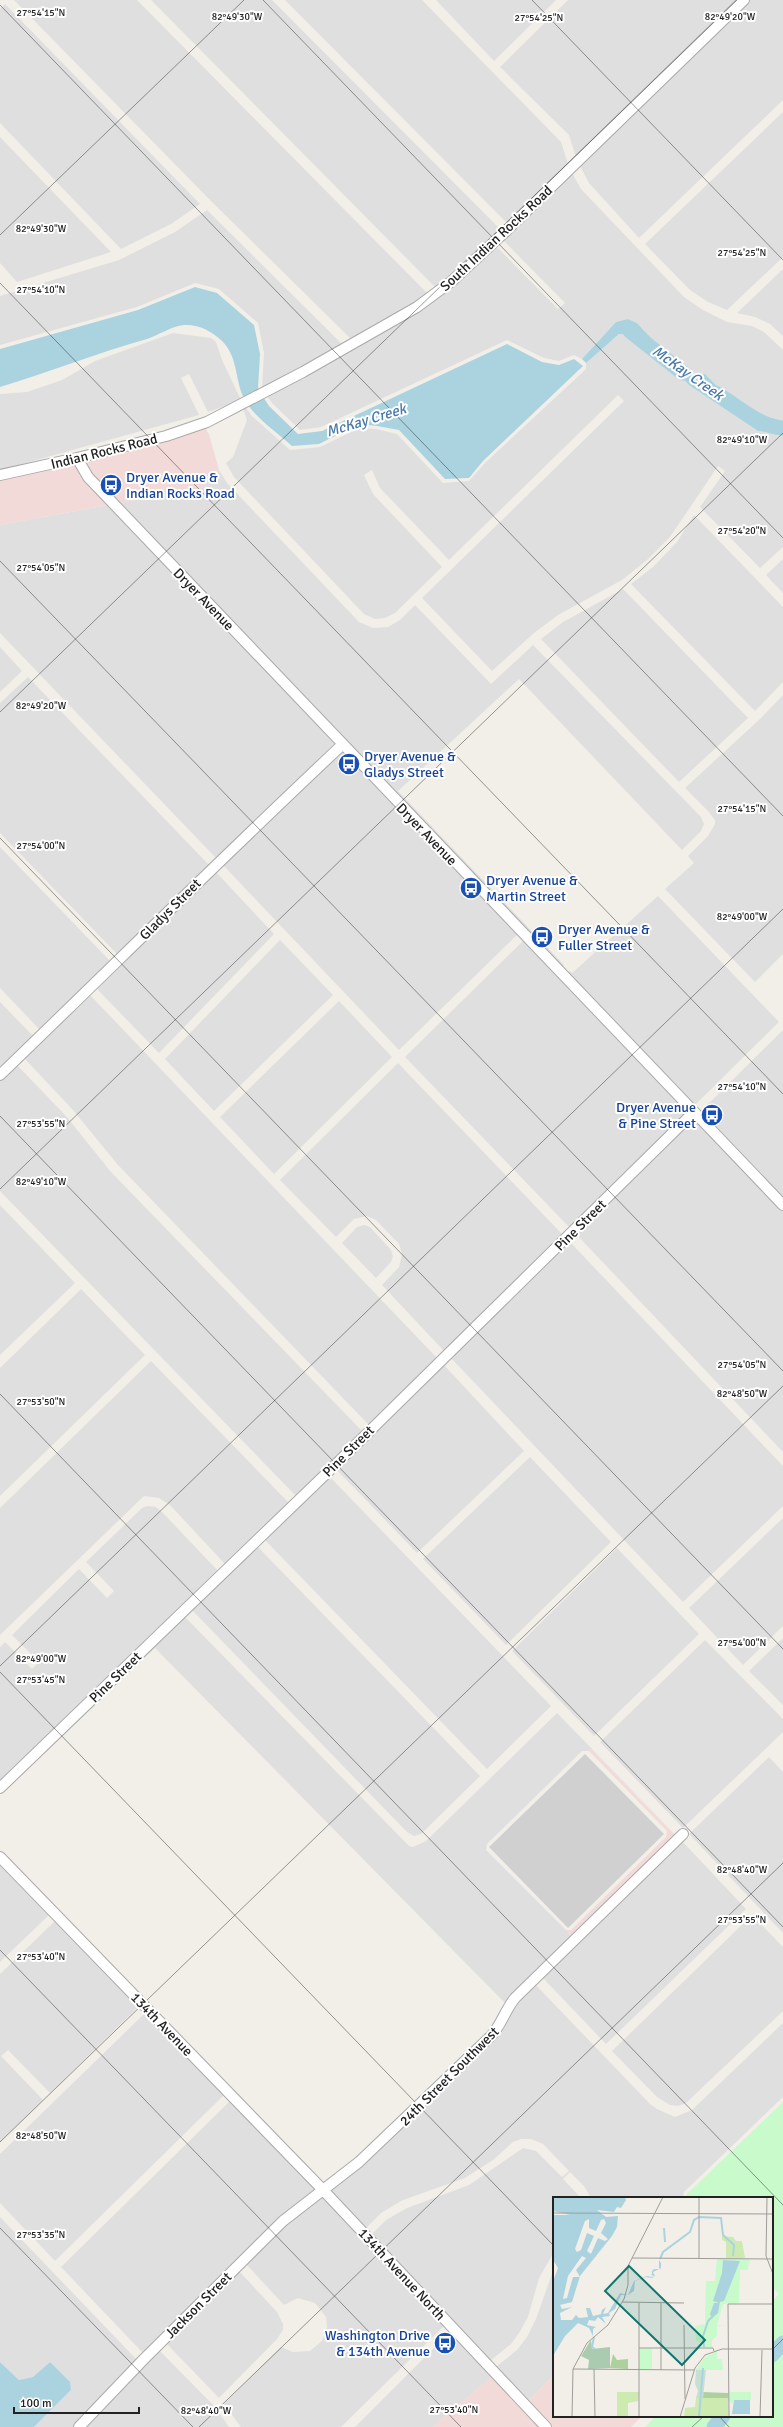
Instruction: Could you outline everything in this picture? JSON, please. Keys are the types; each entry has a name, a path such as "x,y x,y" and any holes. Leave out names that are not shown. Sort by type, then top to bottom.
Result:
{"street":[{"name":"South Indian Rocks Road","path":"207,422 246,403 417,306 452,281 744,0"},
{"name":"Indian Rocks Road","path":"0,474 77,458 166,436 207,422"},
{"name":"Dryer Avenue","path":"77,458 88,477 342,745 783,1205"},
{"name":"Gladys Street","path":"0,1076 153,928 215,864 342,745"},
{"name":"Pine Street","path":"0,1788 330,1470 694,1112"},
{"name":"24th Street Southwest","path":"324,2191 359,2162 491,2036 499,2028 509,2005 515,1998 683,1834"},
{"name":"134th Avenue","path":"0,1857 324,2191"},
{"name":"Jackson Street","path":"79,2427 283,2221 324,2191"},
{"name":"134th Avenue North","path":"324,2191 546,2427"}],"shaded area":[{"path":"14,0 137,0 428,294 351,339 211,201"},
{"path":"151,0 272,0 501,230 436,288"},
{"path":"285,0 422,0 561,142 568,164 508,224"},
{"path":"436,0 556,0 494,61"},
{"path":"568,0 738,0 576,157 569,135 500,67"},
{"path":"750,0 783,0 783,100 639,238 589,183 580,166"},
{"path":"5,4 200,204 171,224 121,249 0,123 0,9"},
{"path":"783,112 783,257 727,310 708,302 690,290 645,244"},
{"path":"0,137 111,252 17,282 0,263"},
{"path":"572,173 581,189 684,297 703,310 727,322 752,326 764,332 783,350 783,421 741,410 705,374 685,374 637,323 628,319 616,322 582,359 574,355 559,361 544,358 507,340 321,427 300,430 272,403 267,396 435,300 496,246 558,309 565,303 503,240"},
{"path":"207,210 342,344 262,388 264,353 258,323 219,289 195,283 137,307 0,345 0,296 119,260 175,232"},
{"path":"783,269 783,336 770,324 755,317 737,313"},
{"path":"173,333 211,338 216,342 222,360 241,400 208,412 189,374 181,378 199,415 0,470 0,394 27,392 62,380 95,361"},
{"path":"619,334 634,335 657,351 689,385 758,431 783,434 783,547 760,568 700,507 725,471 718,466 670,537 647,560 622,580 558,615 534,633 492,671 422,598 624,401 618,395 449,560 380,488 372,470 364,475 373,494 442,567 395,613 385,618 375,619 364,614 234,477 226,463 233,457 247,420 243,409 246,408 252,416 290,450 320,447 360,428 376,429 397,434 443,483 469,481 485,463 586,369 586,363"},
{"path":"205,428 209,434 219,470 202,488 119,503 92,474 84,461"},
{"path":"75,464 84,480 108,505 0,525 0,479"},
{"path":"219,470 227,483 359,622 373,628 388,627 400,620 415,605 491,684 533,645 701,817 704,824 701,831 682,850 519,679 398,791 564,965 562,967 119,503 202,488"},
{"path":"108,505 336,745 216,858 0,633 0,525"},
{"path":"694,515 783,607 783,682 755,711 631,584 653,567 677,542"},
{"path":"783,559 783,593 766,575"},
{"path":"623,589 748,718 679,782 541,639 563,622"},
{"path":"0,647 22,671 0,692"},
{"path":"28,677 209,865 118,955 0,833 0,703"},
{"path":"783,695 783,954 755,982 665,889 694,863 688,856 708,836 715,824 715,820 708,811 685,788 761,718"},
{"path":"342,751 517,935 399,1050 222,864"},
{"path":"0,847 111,962 40,1030 0,988"},
{"path":"215,871 274,934 159,1053 97,989"},
{"path":"658,896 779,1022 694,1106 567,973 570,971 572,973"},
{"path":"280,940 333,995 214,1111 165,1059"},
{"path":"523,941 687,1113 570,1228 405,1057"},
{"path":"90,995 437,1358 369,1425 118,1165 73,1110 24,1058"},
{"path":"339,1001 392,1057 274,1174 220,1117"},
{"path":"0,1002 33,1036 0,1069"},
{"path":"783,1030 783,1198 700,1112"},
{"path":"398,1063 563,1235 444,1351 382,1285 399,1267 402,1254 399,1244 376,1220 367,1216 354,1219 336,1237 280,1180"},
{"path":"17,1065 66,1116 111,1172 362,1431 296,1496 0,1191 0,1081"},
{"path":"693,1119 783,1212 783,1452 576,1234"},
{"path":"0,1205 75,1283 0,1355"},
{"path":"364,1225 370,1227 391,1250 393,1256 391,1262 376,1278 342,1243 357,1227"},
{"path":"569,1241 783,1466 783,1506 683,1602 450,1357"},
{"path":"81,1289 145,1355 0,1496 0,1368"},
{"path":"151,1361 289,1503 225,1564 170,1505 159,1498 144,1496 0,1635 0,1508"},
{"path":"443,1364 524,1451 417,1553 336,1469"},
{"path":"530,1457 611,1542 506,1645 423,1559"},
{"path":"329,1476 551,1706 487,1769 264,1539"},
{"path":"147,1506 156,1507 163,1513 218,1571 0,1782 0,1647 5,1642 32,1669 39,1662 12,1635 79,1569 107,1598 114,1591 86,1562 142,1508"},
{"path":"783,1518 783,1626 743,1665 689,1608"},
{"path":"257,1546 480,1776 421,1834 414,1836 407,1832 191,1609"},
{"path":"617,1548 699,1634 594,1736 512,1651"},
{"path":"184,1616 409,1846 413,1847 426,1841 557,1713 676,1835 591,1749 589,1751 582,1751 487,1844 486,1850 572,1936 505,2003 155,1648 0,1796"},
{"path":"783,1638 783,1705 749,1671"},
{"path":"705,1640 783,1719 783,1732 683,1828 600,1742"},
{"path":"591,1749 675,1835 572,1936 566,1930 571,1930 666,1837 667,1831 589,1751"},
{"path":"585,1754 664,1834 568,1928 489,1847"},
{"path":"769,1757 783,1772 783,1933 689,1834"},
{"path":"682,1841 746,1909 606,2044 542,1977"},
{"path":"0,1864 49,1915 0,1962"},
{"path":"752,1915 783,1947 783,2011 686,2103 678,2106 670,2105 657,2097 612,2051"},
{"path":"55,1921 139,2006 50,2093 8,2050 1,2056 43,2100 0,2142 0,1974"},
{"path":"535,1984 650,2104 657,2109 675,2117 692,2110 783,2023 783,2097 684,2192 683,2197 590,2197 584,2186 570,2172 563,2179 580,2197 553,2197 553,2254 539,2278 528,2317 519,2333 511,2344 490,2361 372,2234 386,2220 407,2208 469,2185 523,2148 536,2151 562,2177 569,2171 543,2144 531,2139 521,2139 513,2142 493,2160 465,2178 403,2200 381,2213 366,2228 331,2191 361,2166 494,2039 503,2029 513,2007"},
{"path":"145,2013 224,2095 55,2261 0,2203 0,2154"},
{"path":"230,2101 317,2190 237,2261 143,2353 61,2267"},
{"path":"323,2197 444,2326 341,2427 241,2427 224,2404 281,2347 293,2352 310,2351 322,2341 327,2327 326,2317 315,2303 298,2298 284,2305 246,2264 286,2224"},
{"path":"0,2217 137,2360 73,2427 34,2427 71,2390 50,2362 33,2377 19,2380 0,2362"},
{"path":"239,2271 277,2312 283,2324 283,2330 277,2339 219,2398 165,2342"},
{"path":"553,2271 553,2376 528,2401 496,2367 517,2350 527,2337 536,2319"},
{"path":"449,2333 492,2377 432,2427 355,2427"},
{"path":"158,2349 215,2407 229,2427 85,2427"},
{"path":"553,2376 553,2417 641,2417 631,2427 553,2427 528,2401"},
{"path":"492,2377 540,2427 432,2427"}],"green space":[{"path":"783,2102 783,2427 645,2427 655,2417 773,2417 773,2300 779,2294 773,2288 773,2197 688,2197 686,2195"}],"water":[{"path":"195,287 217,293 254,325 260,354 258,389 269,406 298,434 322,431 507,344 542,362 559,365 574,359 583,366 483,461 469,478 445,479 399,430 359,424 319,444 292,446 257,416 246,402 242,394 233,359 227,347 214,334 194,326 184,325 175,327 147,339 0,387 0,349 138,310"},
{"path":"628,319 637,323 685,374 705,374 741,410 783,421 783,434 758,431 689,385 657,351 635,335 619,334 586,363 582,359 616,322"},
{"path":"0,2362 19,2380 33,2377 50,2362 70,2382 71,2390 34,2427 0,2427"}],"waterway":[{"name":"McKay Creek","path":"630,331 683,373"},
{"name":"McKay Creek","path":"715,393 765,424 783,428"},
{"name":"McKay Creek","path":"773,2354 783,2343"},
{"name":"McKay Creek","path":"714,2427 722,2417"}],"place":[{"name":"Dryer Avenue & Indian Rocks Road","path":"111,485"},
{"name":"Dryer Avenue & Gladys Street","path":"349,764"},
{"name":"Dryer Avenue & Martin Street","path":"471,888"},
{"name":"Dryer Avenue & Fuller Street","path":"542,937"},
{"name":"Dryer Avenue & Pine Street","path":"712,1115"},
{"name":"Washington Drive & 134th Avenue","path":"445,2343"}]}
